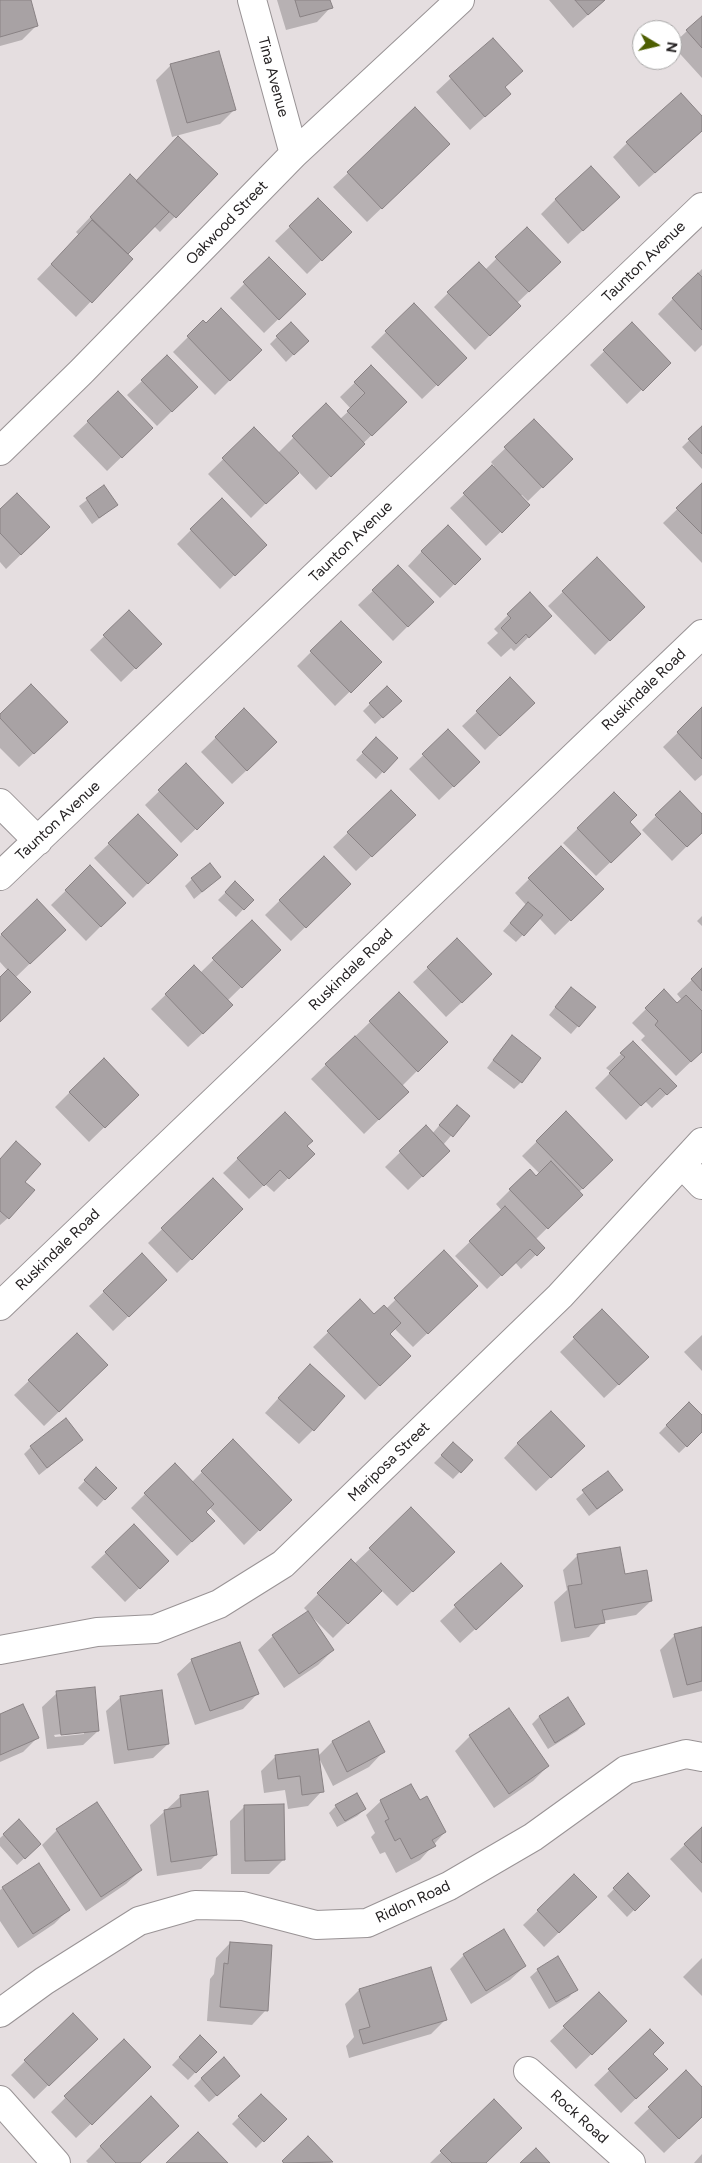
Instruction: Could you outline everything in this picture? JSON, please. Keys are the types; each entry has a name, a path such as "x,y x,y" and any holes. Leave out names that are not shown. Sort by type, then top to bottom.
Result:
{"street":[{"name":"Tina Avenue","path":"252,0 294,154"},
{"name":"Oakwood Street","path":"0,451 81,372 294,154 460,0"},
{"name":"Taunton Avenue","path":"0,876 702,207"},
{"name":"Ruskindale Road","path":"0,1306 702,634"},
{"path":"0,802 38,841"},
{"name":"Mariposa Street","path":"0,1650 97,1632 155,1628 219,1604 283,1564 560,1296 702,1142"},
{"path":"682,1164 702,1185"},
{"name":"Ridlon Road","path":"0,2013 44,1981 139,1921 195,1905 243,1906 316,1925 366,1923 449,1886 533,1837 626,1770 686,1754 702,1757"},
{"name":"Rock Road","path":"528,2071 631,2163"},
{"path":"0,2100 56,2163"}],"building":[{"path":"0,0 31,0 38,26 0,37"},
{"path":"295,0 330,0 333,8 300,17"},
{"path":"575,0 605,0 588,15"},
{"path":"702,16 702,48 686,30"},
{"path":"493,38 523,71 505,87 511,94 485,117 449,76"},
{"path":"219,51 236,110 187,123 170,64"},
{"path":"681,93 702,116 702,131 655,173 626,142"},
{"path":"415,107 450,144 382,209 347,172"},
{"path":"178,136 218,174 176,218 136,181"},
{"path":"591,166 620,197 583,231 555,199"},
{"path":"130,174 169,212 128,254 90,217"},
{"path":"318,198 352,232 322,261 289,226"},
{"path":"92,220 133,259 92,303 51,264"},
{"path":"527,227 561,262 529,292 495,257"},
{"path":"269,257 306,294 279,320 243,282"},
{"path":"479,262 521,306 490,336 447,292"},
{"path":"698,273 702,277 702,330 672,298"},
{"path":"414,303 467,358 438,386 385,331"},
{"path":"221,308 262,350 230,381 187,336 203,320 206,323"},
{"path":"291,322 309,341 294,355 276,336"},
{"path":"632,322 671,363 643,391 603,350"},
{"path":"167,355 198,387 172,412 141,380"},
{"path":"371,365 407,402 372,436 347,411 365,393 354,382"},
{"path":"118,391 153,428 122,458 87,421"},
{"path":"326,403 365,444 331,477 292,436"},
{"path":"534,419 573,459 543,488 504,447"},
{"path":"702,426 702,454 688,439"},
{"path":"254,427 299,473 266,504 222,458"},
{"path":"492,465 530,505 502,533 463,493"},
{"path":"702,483 702,534 676,508"},
{"path":"104,485 118,505 99,518 86,498"},
{"path":"17,493 50,527 21,555 0,533 0,509"},
{"path":"222,498 267,545 235,576 190,529"},
{"path":"448,525 481,559 455,585 421,551"},
{"path":"597,557 645,607 610,641 562,591"},
{"path":"398,565 434,602 408,627 372,590"},
{"path":"530,592 552,616 529,638 526,634 516,644 501,628 511,618 507,614"},
{"path":"129,610 162,644 136,669 103,635"},
{"path":"341,621 382,662 351,693 310,651"},
{"path":"510,677 535,703 500,736 476,711"},
{"path":"31,684 68,722 34,754 0,718 0,714"},
{"path":"387,686 402,701 383,718 369,703"},
{"path":"702,707 702,759 677,732"},
{"path":"244,708 277,742 247,771 215,737"},
{"path":"448,729 480,762 454,787 422,754"},
{"path":"376,737 398,758 384,773 362,752"},
{"path":"186,763 224,803 197,830 158,790"},
{"path":"391,790 416,815 372,857 347,832"},
{"path":"680,791 702,814 702,833 687,847 655,815"},
{"path":"614,792 637,815 630,822 641,834 611,863 577,828"},
{"path":"138,814 178,855 148,884 108,843"},
{"path":"561,846 604,889 571,921 528,878"},
{"path":"324,856 351,884 306,928 279,900"},
{"path":"210,863 221,877 202,892 191,878"},
{"path":"90,865 126,903 101,927 65,890"},
{"path":"235,881 254,900 244,910 225,892"},
{"path":"37,899 66,930 30,964 1,934"},
{"path":"528,902 543,915 524,936 510,923"},
{"path":"252,920 281,950 242,988 212,958"},
{"path":"457,938 492,974 462,1003 427,967"},
{"path":"194,965 233,1005 203,1034 165,994"},
{"path":"702,968 702,991 691,979"},
{"path":"8,969 31,992 0,1022 0,977"},
{"path":"571,987 596,1007 579,1027 555,1007"},
{"path":"664,989 677,1003 686,995 702,1011 702,1052 691,1062 655,1025 658,1021 645,1008"},
{"path":"399,992 448,1042 418,1072 369,1021"},
{"path":"512,1035 541,1058 522,1083 493,1060"},
{"path":"355,1036 409,1092 379,1120 325,1064"},
{"path":"633,1041 677,1086 667,1095 660,1088 641,1106 609,1073 625,1057 620,1053"},
{"path":"104,1058 139,1095 105,1128 69,1092"},
{"path":"457,1105 470,1116 453,1137 439,1125"},
{"path":"566,1111 613,1160 583,1189 536,1141"},
{"path":"285,1112 313,1141 307,1146 315,1154 289,1179 280,1170 264,1186 237,1158"},
{"path":"426,1125 450,1151 423,1177 399,1151"},
{"path":"16,1141 41,1164 25,1182 35,1190 9,1219 0,1211 0,1159"},
{"path":"551,1161 583,1195 548,1229 509,1189 530,1169 536,1176"},
{"path":"213,1178 243,1209 192,1260 161,1228"},
{"path":"505,1206 545,1248 537,1256 530,1249 502,1276 469,1241"},
{"path":"444,1250 478,1286 428,1334 394,1298"},
{"path":"142,1253 167,1280 129,1317 103,1291"},
{"path":"360,1299 374,1314 384,1305 401,1323 390,1334 411,1356 380,1386 327,1331"},
{"path":"602,1309 649,1357 619,1385 573,1337"},
{"path":"77,1333 108,1365 59,1412 28,1380"},
{"path":"310,1364 345,1396 314,1431 278,1398"},
{"path":"689,1402 702,1415 702,1432 687,1447 666,1425"},
{"path":"551,1411 585,1446 551,1478 517,1443"},
{"path":"66,1418 83,1440 47,1468 30,1446"},
{"path":"233,1439 292,1500 260,1531 201,1471"},
{"path":"453,1442 473,1460 461,1473 441,1455"},
{"path":"175,1463 214,1504 206,1512 215,1521 192,1542 144,1493"},
{"path":"96,1467 117,1488 105,1500 84,1480"},
{"path":"608,1471 623,1490 597,1509 582,1490"},
{"path":"411,1507 455,1552 413,1592 369,1548"},
{"path":"134,1524 169,1561 140,1589 105,1552"},
{"path":"620,1547 625,1574 647,1570 652,1601 602,1610 605,1623 575,1628 568,1586 582,1584 577,1554"},
{"path":"351,1559 382,1591 348,1624 317,1593"},
{"path":"501,1563 523,1586 476,1630 454,1605"},
{"path":"308,1611 334,1650 299,1674 272,1635"},
{"path":"702,1627 702,1681 687,1685 674,1634"},
{"path":"240,1642 259,1694 210,1711 191,1659"},
{"path":"95,1687 99,1731 61,1735 56,1691"},
{"path":"162,1690 169,1744 128,1750 120,1696"},
{"path":"568,1697 585,1724 555,1743 539,1716"},
{"path":"23,1704 39,1738 0,1755 0,1714"},
{"path":"509,1708 549,1766 509,1794 469,1735"},
{"path":"369,1721 385,1752 347,1772 332,1741"},
{"path":"318,1749 324,1792 302,1795 300,1776 278,1779 275,1755"},
{"path":"411,1784 420,1800 427,1796 446,1832 432,1840 436,1846 411,1859 400,1838 395,1841 385,1821 389,1819 380,1800"},
{"path":"208,1791 217,1855 171,1862 164,1810 181,1807 180,1795"},
{"path":"357,1793 366,1809 345,1821 335,1805"},
{"path":"97,1802 142,1870 101,1897 56,1829"},
{"path":"284,1804 285,1860 245,1861 244,1805"},
{"path":"19,1819 41,1844 25,1859 3,1834"},
{"path":"702,1827 702,1863 684,1844"},
{"path":"39,1863 70,1910 33,1934 2,1887"},
{"path":"628,1873 650,1896 635,1911 613,1888"},
{"path":"574,1874 597,1897 559,1933 537,1910"},
{"path":"504,1929 526,1966 486,1991 463,1954"},
{"path":"230,1942 272,1945 268,2011 220,2007 224,1963 228,1964"},
{"path":"558,1956 578,1990 556,2002 537,1969"},
{"path":"431,1967 447,2020 363,2044 359,2030 370,2027 359,1989"},
{"path":"599,1992 627,2021 592,2055 563,2026"},
{"path":"73,2013 98,2039 49,2086 24,2060"},
{"path":"650,2029 664,2043 653,2054 668,2069 636,2099 608,2069"},
{"path":"200,2035 217,2052 196,2073 179,2057"},
{"path":"124,2039 151,2067 92,2125 64,2096"},
{"path":"224,2057 240,2076 217,2096 201,2078"},
{"path":"686,2070 702,2087 702,2117 679,2139 648,2107"},
{"path":"261,2094 287,2119 264,2142 238,2116"},
{"path":"151,2096 179,2126 140,2163 116,2163 100,2146"},
{"path":"494,2099 522,2128 486,2163 452,2163 440,2151"},
{"path":"198,2132 228,2163 166,2163"},
{"path":"308,2136 333,2162 284,2163 282,2161"},
{"path":"536,2148 550,2163 520,2163"}]}
